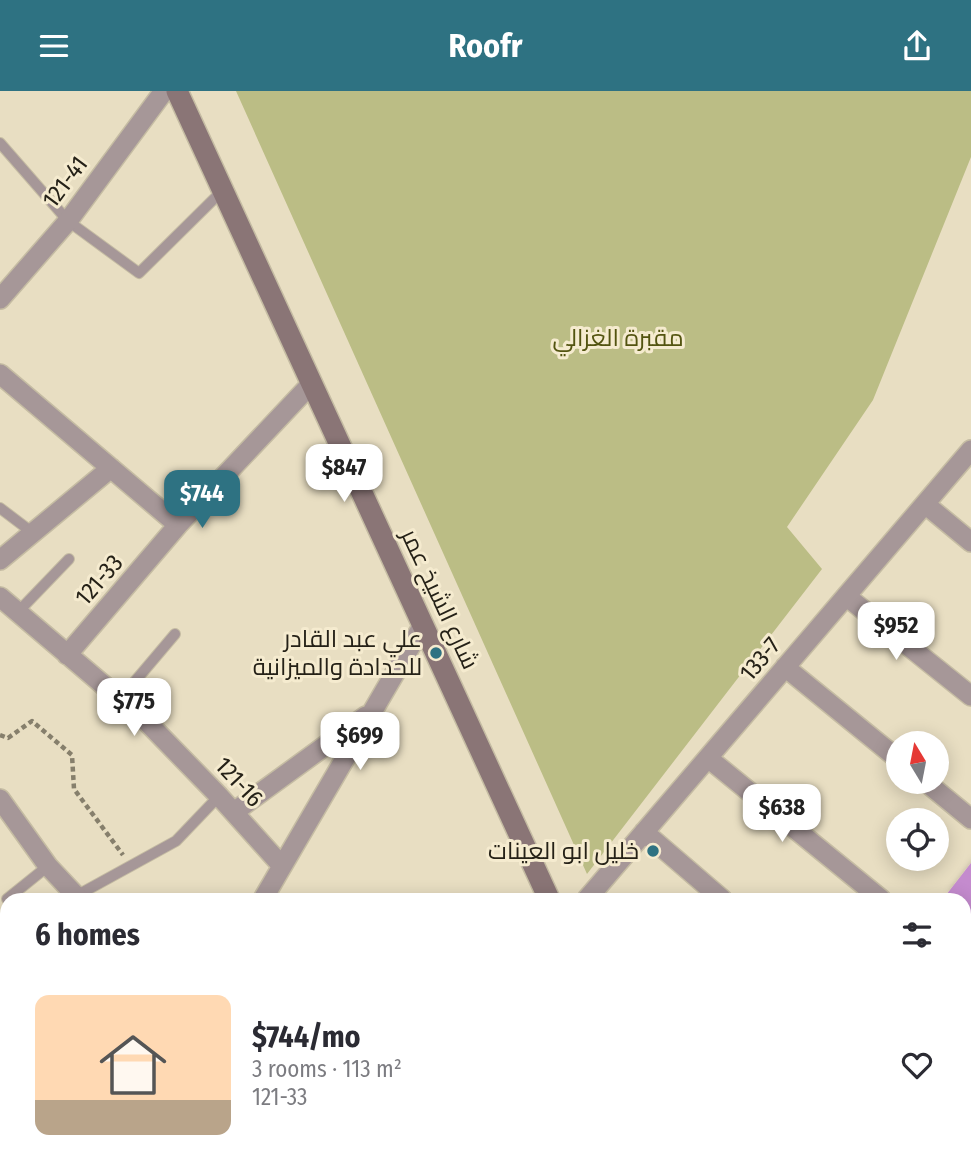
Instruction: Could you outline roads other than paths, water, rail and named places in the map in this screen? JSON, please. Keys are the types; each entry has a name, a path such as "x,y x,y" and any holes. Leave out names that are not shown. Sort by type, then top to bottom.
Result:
{"street":[{"name":"121-41","path":"0,299 68,221 164,91"},
{"name":"شارع الشيخ عمر","path":"177,91 546,893"},
{"path":"0,373 178,525"},
{"name":"121-33","path":"67,655 178,525 312,383"},
{"name":"133-7","path":"592,893 970,450"},
{"path":"0,560 111,468"},
{"path":"925,504 971,542"},
{"path":"846,596 971,696"},
{"name":"121-16","path":"0,597 147,722 282,866"},
{"path":"266,893 423,625"},
{"path":"785,667 886,749"},
{"path":"234,812 373,711"},
{"path":"708,758 874,893"},
{"path":"942,795 971,819"},
{"path":"0,799 48,866 72,893"},
{"path":"644,832 715,893"}],"lane":[{"path":"0,143 68,221 139,273 223,190"},
{"path":"0,508 33,533"},
{"path":"17,613 69,559"},
{"path":"120,699 174,634"},
{"path":"86,893 176,841 219,796"},
{"path":"15,893 48,866"}],"place":[{"name":"علي عبد القادر للحدادة والميزانية","path":"436,653"},
{"name":"خليل ابو العينات","path":"653,851"}],"park label":[{"name":"مقبرة الغزالي","path":"618,338"}]}
